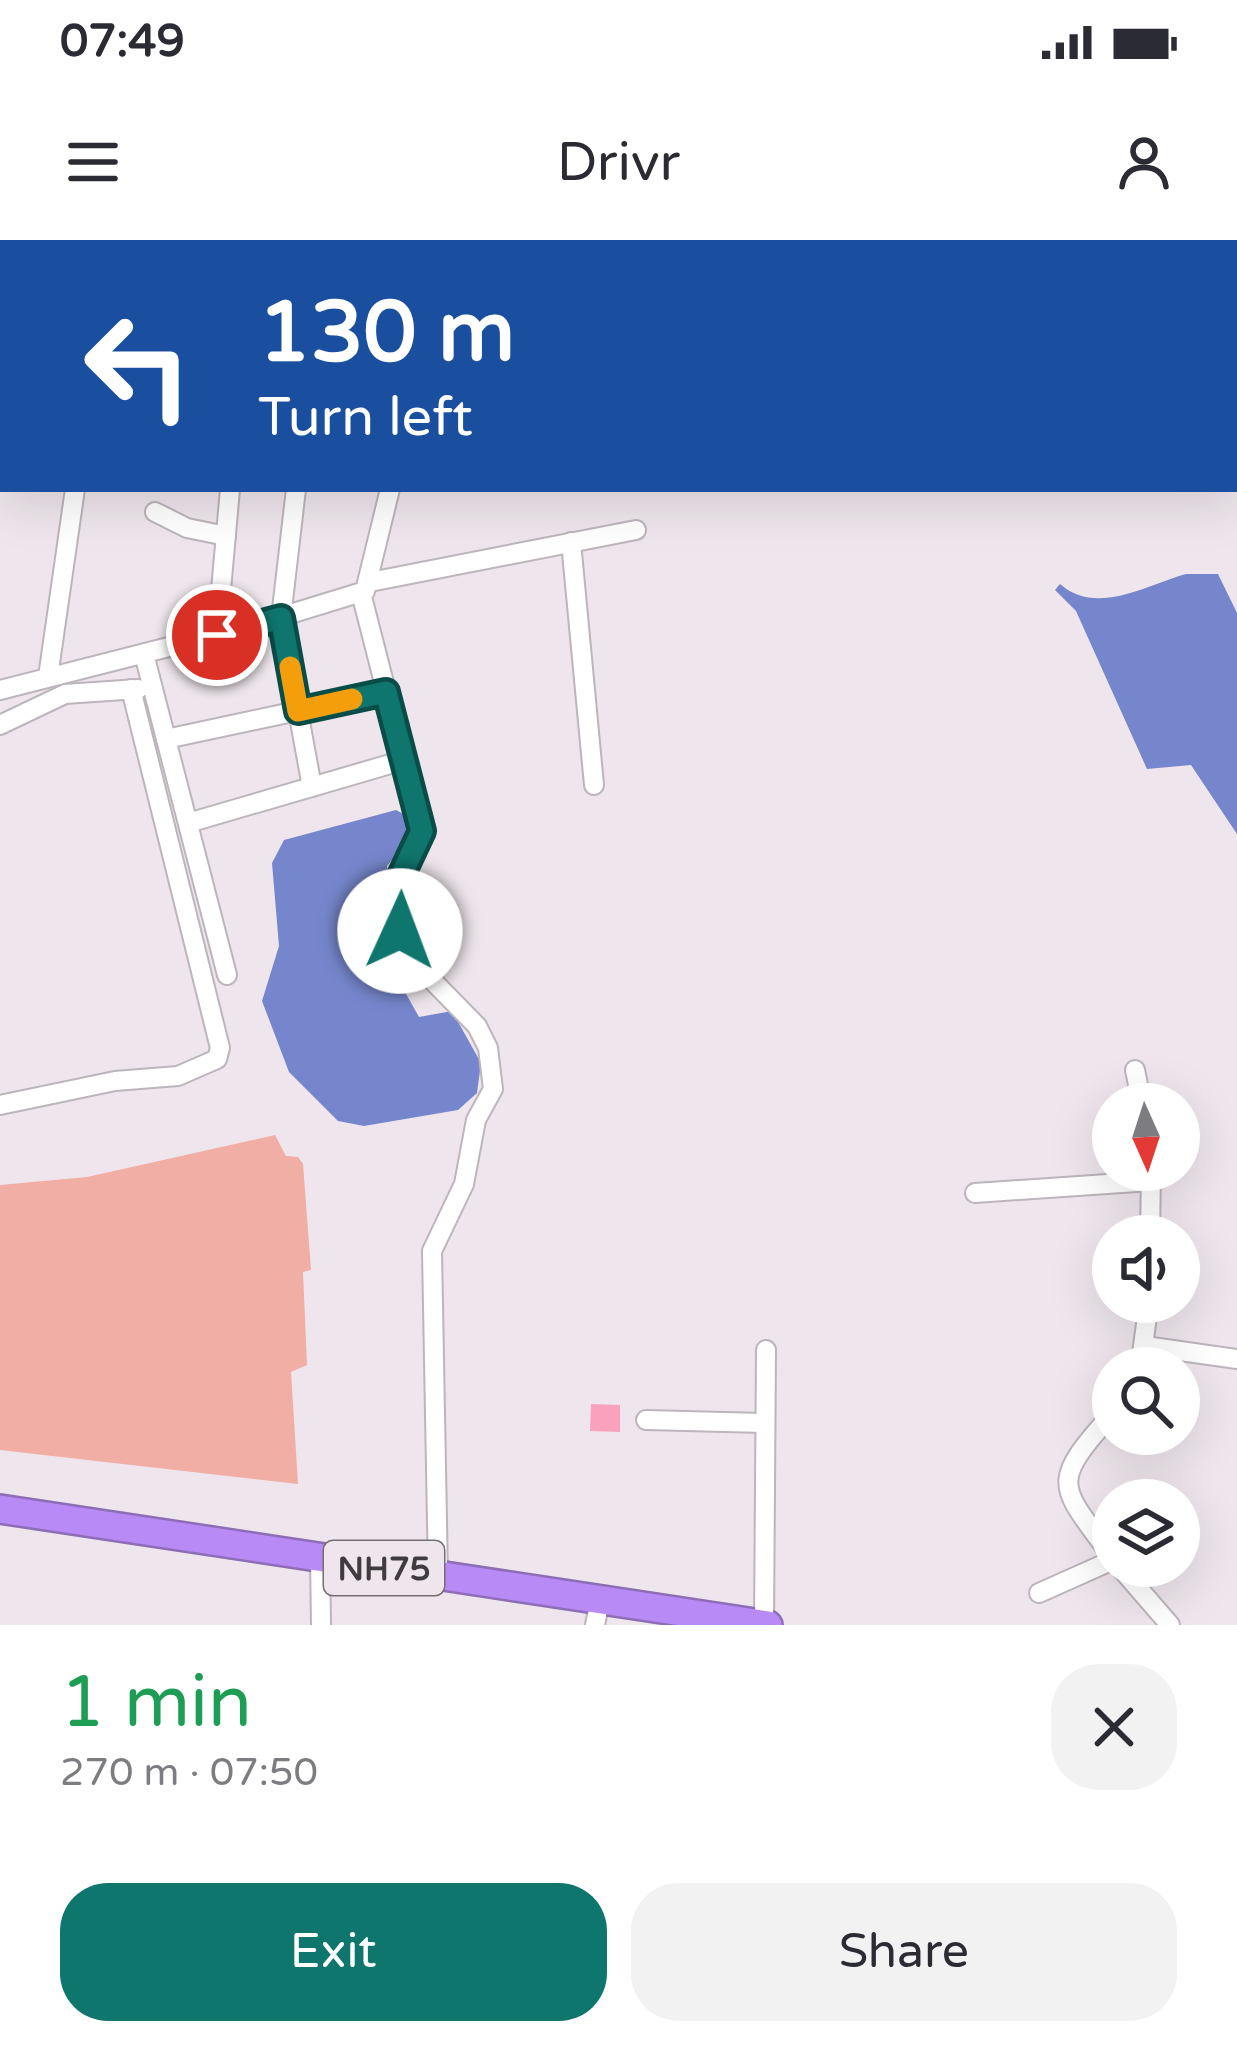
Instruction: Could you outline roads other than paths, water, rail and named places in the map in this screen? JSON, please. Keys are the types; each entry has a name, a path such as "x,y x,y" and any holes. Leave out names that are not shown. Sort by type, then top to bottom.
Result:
{"highway":[{"name":"NH75","path":"0,1509 438,1576 598,1613 766,1625"}],"street":[{"path":"48,677 75,492"},
{"path":"217,635 230,492"},
{"path":"296,492 281,618 312,787"},
{"path":"389,492 365,587 422,831 398,882 400,931 424,972 477,1026 488,1048 493,1089 476,1120 464,1184 432,1251 438,1576"},
{"path":"155,512 187,528 226,536"},
{"path":"0,689 281,618 365,587 636,530"},
{"path":"571,542 594,785"},
{"path":"144,654 226,975"},
{"path":"0,725 65,694 153,688"},
{"path":"0,1105 115,1081 178,1076 208,1068 217,1059 220,1048 131,689"},
{"path":"166,739 386,692"},
{"path":"188,823 404,760"},
{"path":"1135,1070 1138,1083"},
{"path":"975,1193 1092,1182"},
{"path":"1147,1323 1145,1346 1237,1359"},
{"path":"766,1351 766,1625"},
{"path":"646,1420 765,1423"},
{"path":"1092,1437 1075,1456 1066,1483 1073,1503 1092,1529"},
{"path":"320,1558 321,1625"},
{"path":"1039,1593 1092,1571"},
{"path":"1134,1587 1170,1625"}],"water":[{"path":"1186,574 1218,574 1237,613 1237,834 1191,765 1147,769 1076,611 1055,590 1060,584 1089,598 1105,598"},
{"path":"396,810 416,821 417,829 387,866 387,894 376,919 392,969 419,1017 452,1011 481,1063 477,1093 458,1110 364,1126 338,1121 289,1072 262,1001 279,946 272,863 284,840"}]}
